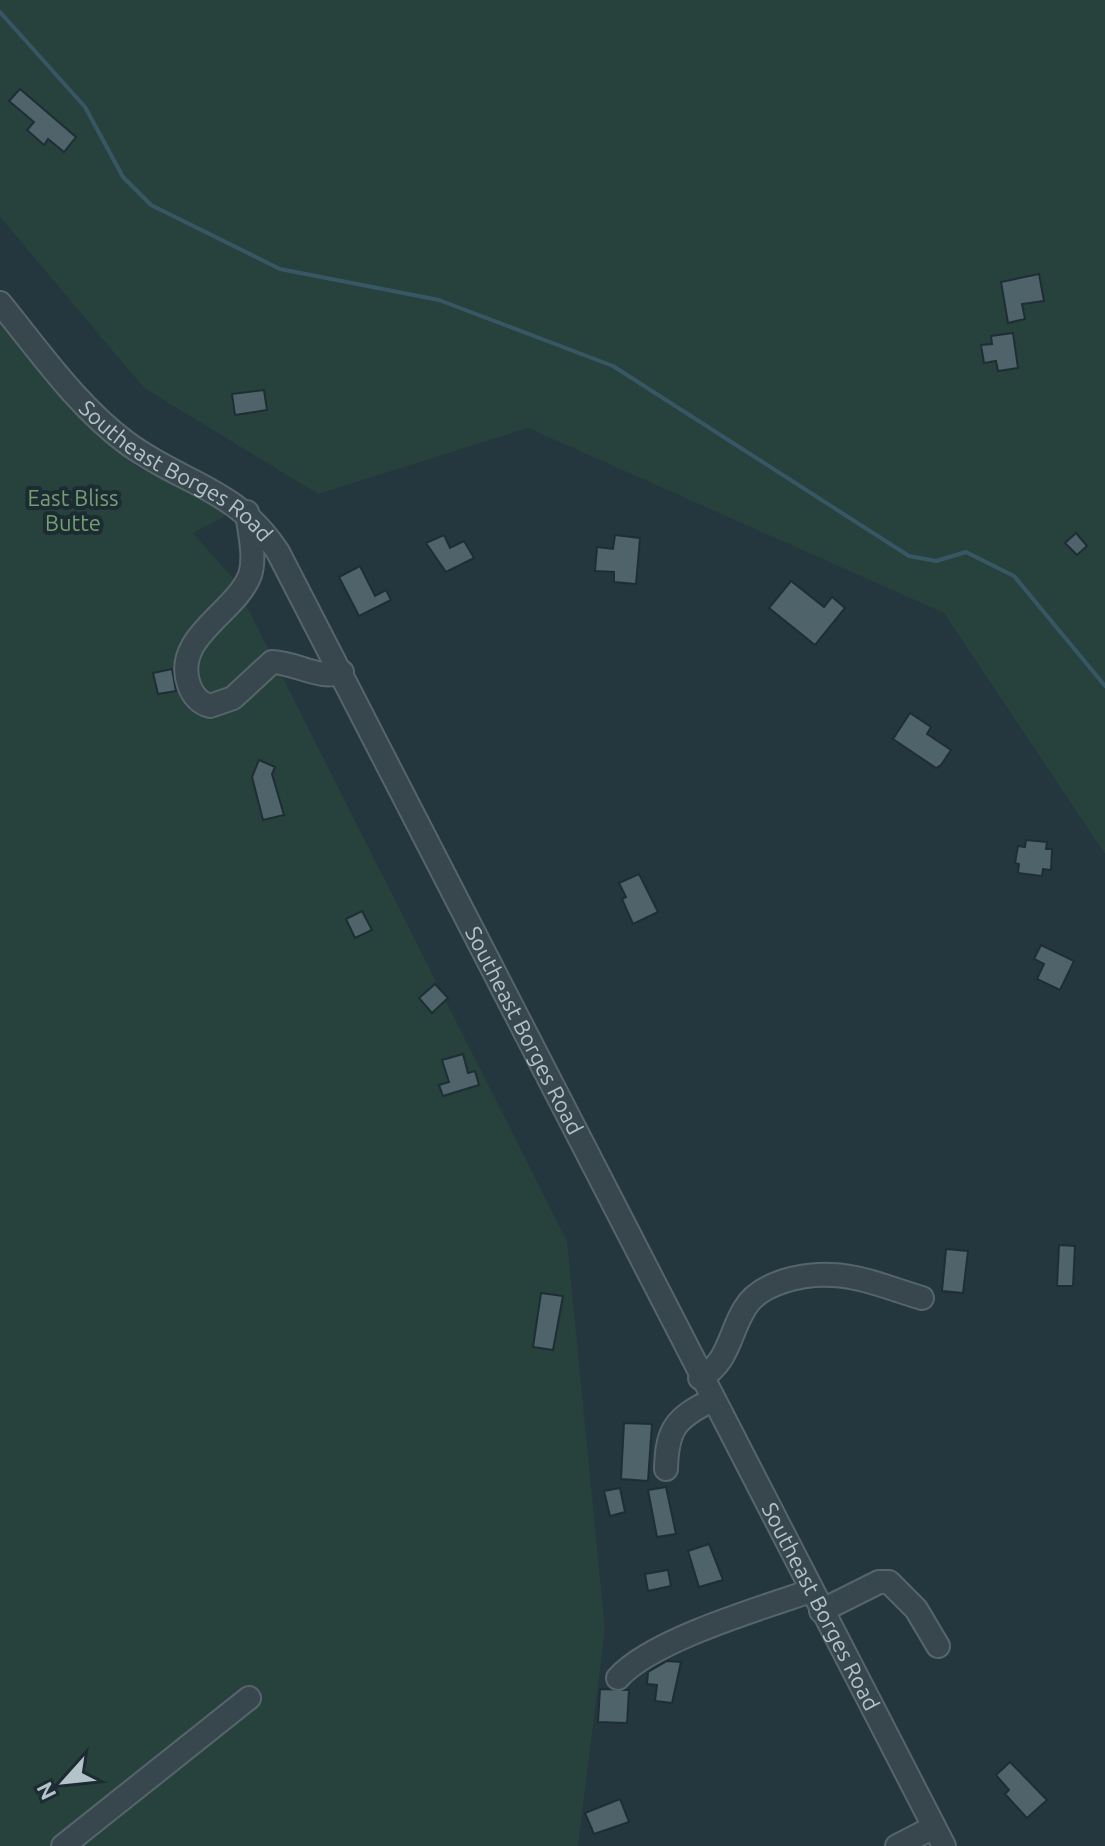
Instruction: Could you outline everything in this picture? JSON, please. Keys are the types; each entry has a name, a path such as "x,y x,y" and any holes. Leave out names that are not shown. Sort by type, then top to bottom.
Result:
{"street":[{"name":"Southeast Borges Road","path":"0,303 59,375 108,428 151,459 225,496 247,512 278,552 700,1378 939,1837"},
{"path":"247,512 251,573 244,586 204,629 192,649 186,666 190,690 197,700 210,706 233,698 272,662 293,663 329,675 342,672"},
{"path":"700,1378 714,1371 721,1362 745,1307 767,1287 833,1275 922,1298"},
{"path":"666,1469 671,1431 687,1414 712,1400"},
{"path":"618,1678 627,1668 680,1640 879,1582 889,1582 916,1609 938,1646"},
{"path":"63,1846 249,1698"},
{"path":"897,1846 939,1837"}],"green space":[{"path":"0,0 1105,0 1105,854 944,613 528,428 318,494 144,388 0,217"},
{"name":"East Bliss Butte","path":"0,311 134,465 229,514 193,533 232,577 567,1241 605,1629 578,1846 0,1846"}],"building":[{"path":"20,89 76,137 64,152 48,139 44,145 27,130 34,122 9,101"},
{"path":"1039,274 1044,301 1022,304 1025,319 1008,323 1001,282"},
{"path":"1013,333 1018,368 998,371 996,361 984,363 981,345 992,344 991,336"},
{"path":"264,390 267,410 235,415 232,394"},
{"path":"1076,533 1087,546 1077,555 1065,543"},
{"path":"444,535 450,548 464,541 474,558 446,572 426,543"},
{"path":"615,535 640,538 636,584 614,582 614,572 595,571 597,547 613,549"},
{"path":"360,566 375,596 386,590 391,600 359,616 339,577"},
{"path":"791,581 824,607 832,597 845,608 815,645 769,608"},
{"path":"172,669 176,691 158,694 153,673"},
{"path":"910,713 931,727 927,734 951,750 936,768 893,739"},
{"path":"259,760 275,767 272,774 284,815 263,820 252,777"},
{"path":"1026,840 1047,842 1046,849 1052,849 1051,870 1043,869 1042,876 1018,873 1019,864 1015,863 1018,846 1025,847"},
{"path":"639,874 658,912 633,924 619,883"},
{"path":"362,911 372,930 355,938 346,919"},
{"path":"1041,945 1074,961 1060,990 1037,979 1044,964 1034,959"},
{"path":"435,984 448,998 432,1013 419,998"},
{"path":"463,1054 468,1073 475,1071 479,1085 443,1096 439,1085 449,1082 442,1060"},
{"path":"1059,1245 1075,1246 1073,1286 1057,1286"},
{"path":"946,1249 968,1251 963,1293 942,1291"},
{"path":"541,1293 563,1296 553,1350 533,1347"},
{"path":"624,1423 652,1424 648,1481 621,1479"},
{"path":"666,1487 676,1534 657,1537 648,1490"},
{"path":"620,1488 625,1512 610,1516 604,1491"},
{"path":"709,1544 723,1580 699,1587 688,1551"},
{"path":"668,1570 671,1586 648,1591 645,1574"},
{"path":"667,1661 681,1662 672,1703 655,1701 657,1685 647,1684 648,1672"},
{"path":"600,1689 629,1690 627,1723 598,1722"},
{"path":"1010,1762 1047,1800 1027,1818 1005,1794 1009,1790 996,1775"},
{"path":"620,1799 629,1822 594,1834 585,1813"}],"waterway":[{"path":"0,12 85,107 123,177 151,205 280,269 439,300 613,366 909,556 936,561 966,552 1014,576 1105,686"}]}
